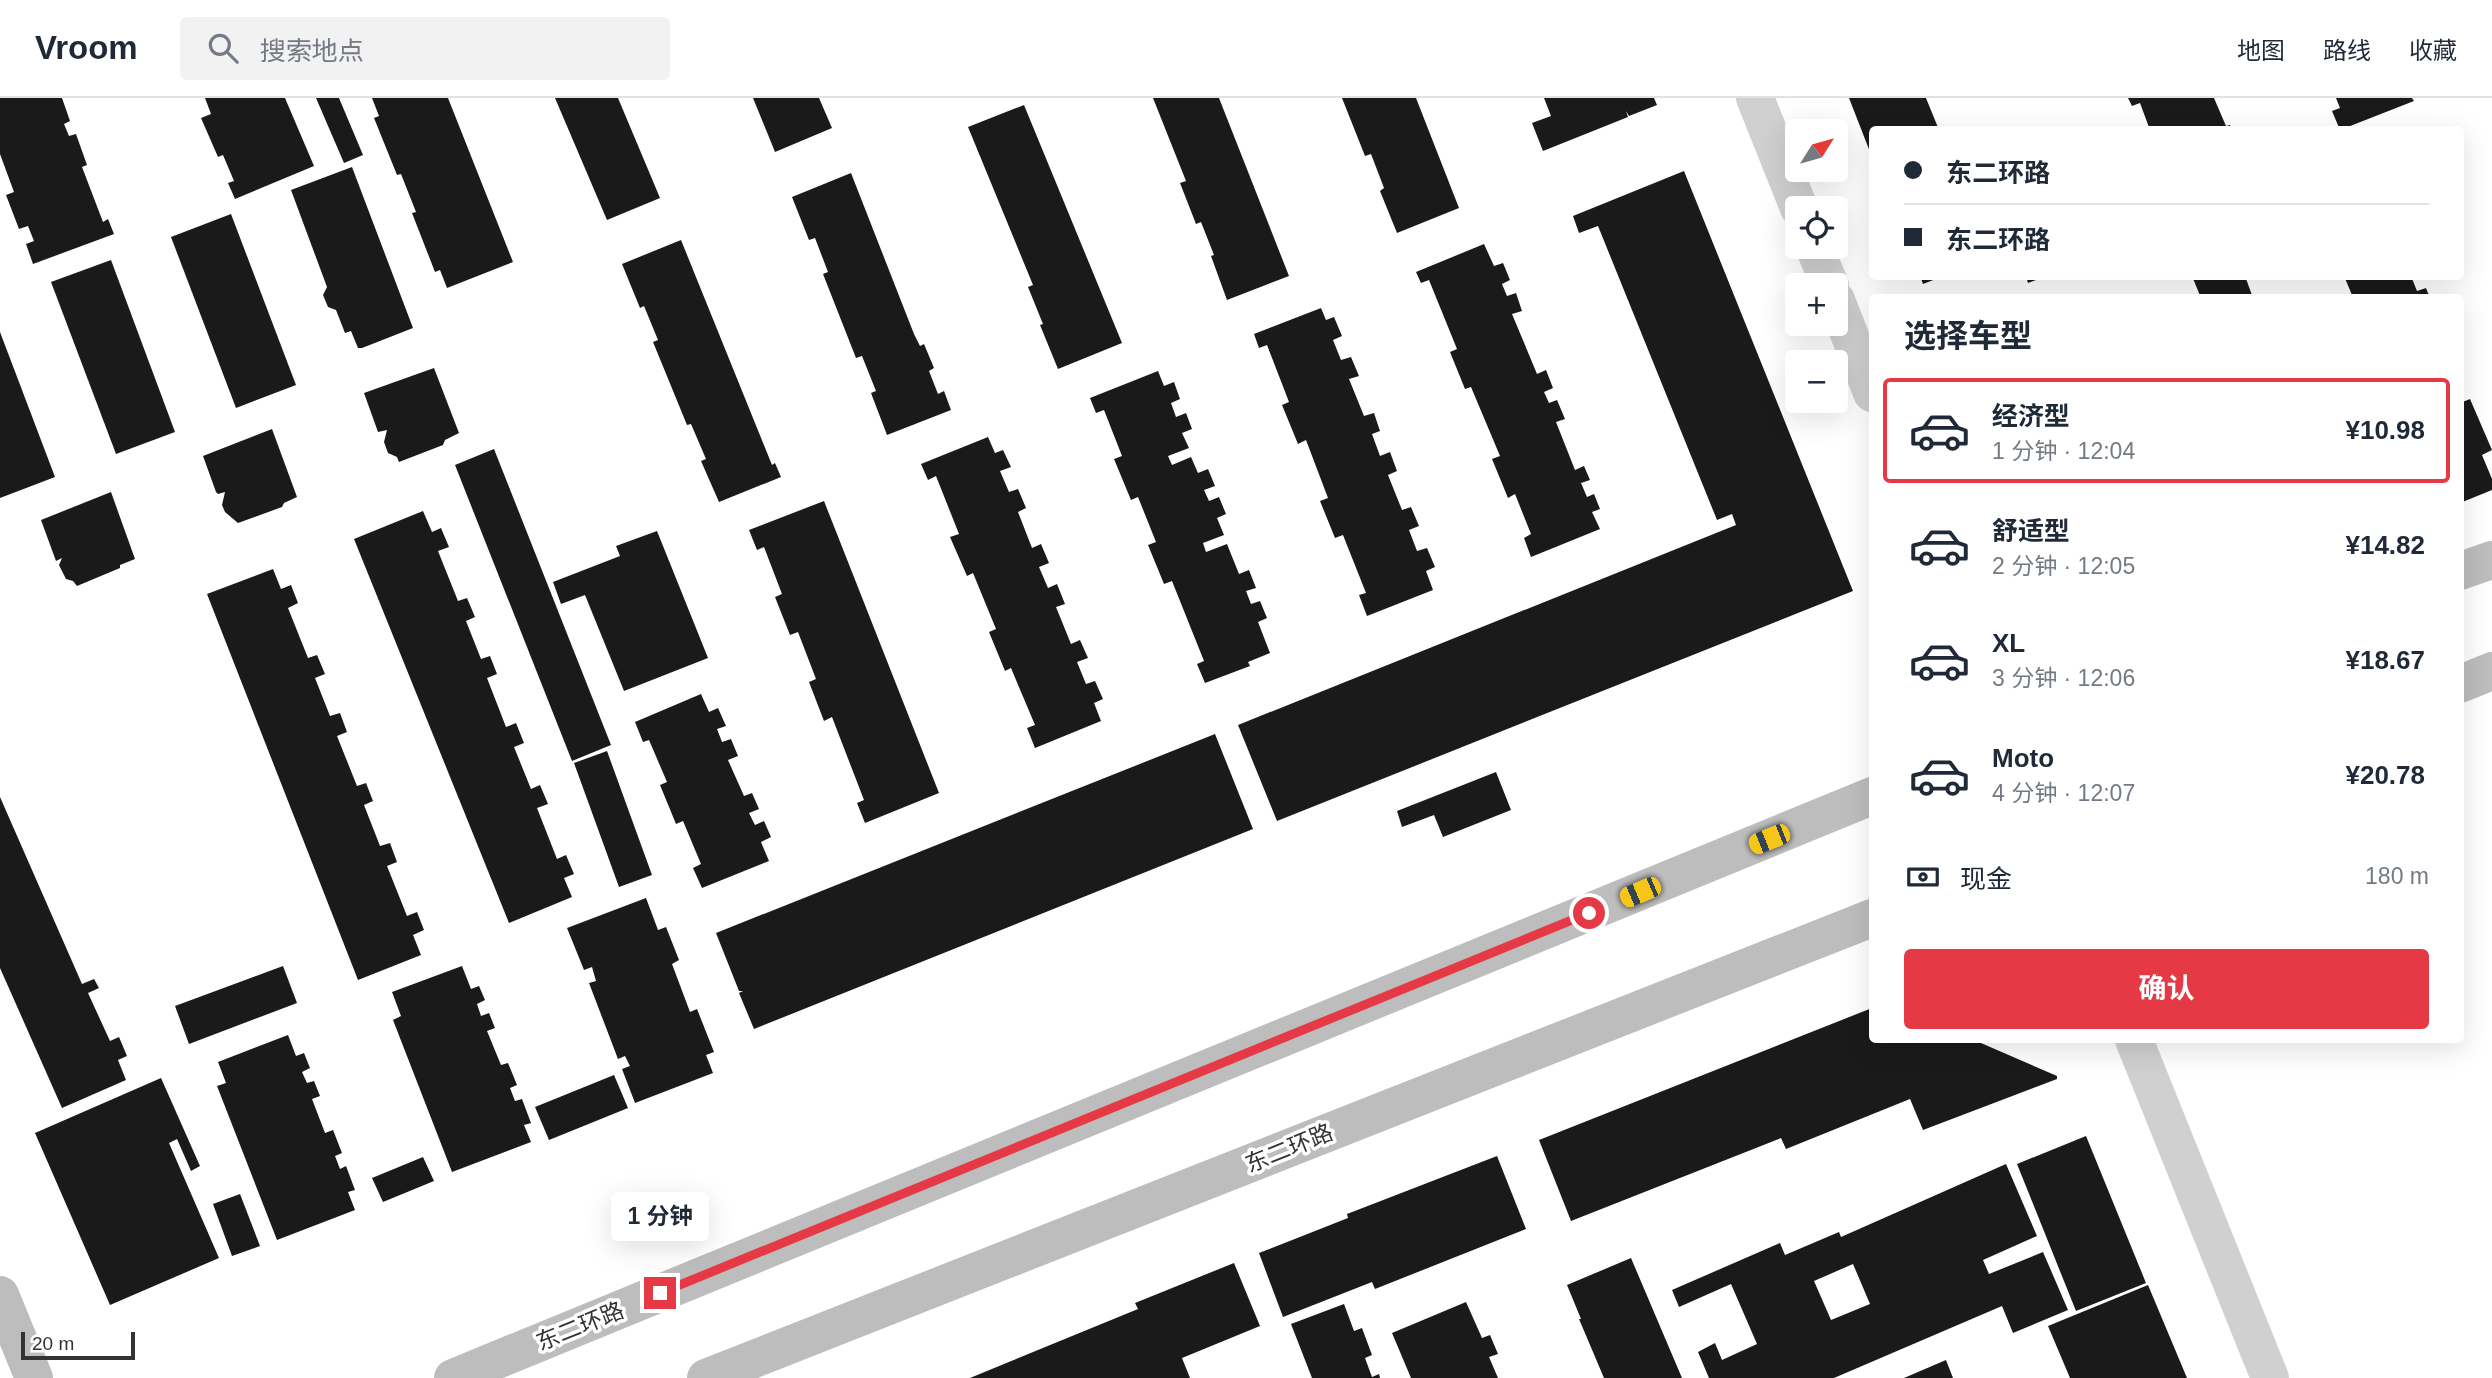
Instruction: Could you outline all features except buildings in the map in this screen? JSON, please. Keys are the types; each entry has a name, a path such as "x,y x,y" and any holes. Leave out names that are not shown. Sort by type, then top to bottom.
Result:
{"main road":[{"path":"2464,570 2492,560"},
{"path":"2464,682 2492,671"},
{"name":"东二环路","path":"453,1378 1869,797"},
{"name":"东二环路","path":"706,1378 1869,919"},
{"path":"0,1295 34,1378"}],"street":[{"path":"1755,98 1794,196"},
{"path":"1848,331 1869,385"},
{"path":"2135,1043 2270,1378"}],"route":[{"path":"660,1293 1589,913"}]}
